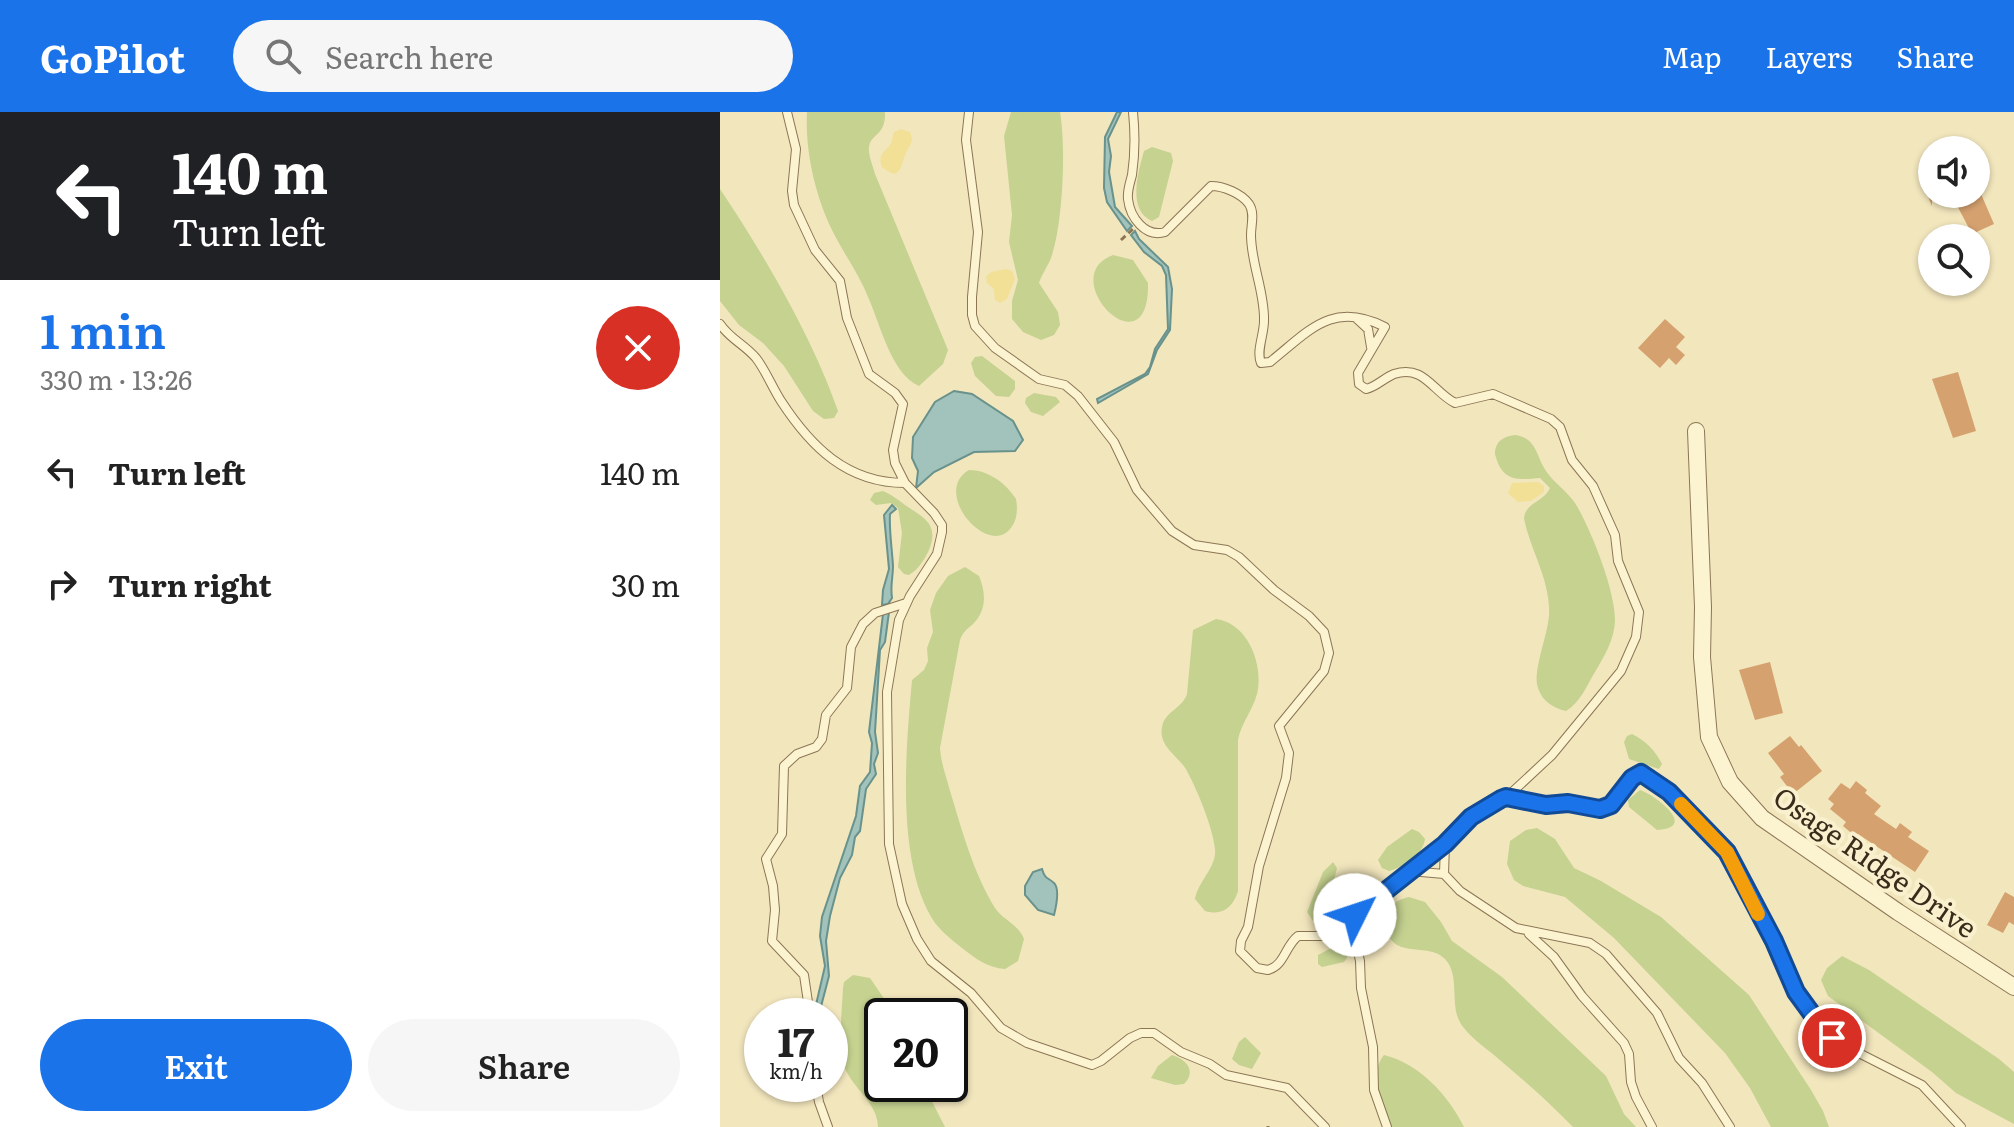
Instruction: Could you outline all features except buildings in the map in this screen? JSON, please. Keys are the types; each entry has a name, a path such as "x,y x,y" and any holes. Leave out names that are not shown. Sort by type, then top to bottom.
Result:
{"street":[{"name":"Osage Ridge Drive","path":"1696,431 1702,657 1709,737 1730,782 1762,818 2014,987"}],"lane":[{"path":"787,112 796,149 792,191 794,205 815,250 840,281 847,318 869,374 895,393 903,404 893,450 895,463 905,483 939,519 942,532 937,554 906,603 897,629 887,692 889,844 902,904 921,948 931,961 971,993 997,1025 1023,1041 1092,1065 1130,1038 1141,1033 1154,1033 1181,1052 1226,1075 1284,1086 1325,1127"},
{"path":"969,112 966,140 978,232 971,310 978,331 995,348 1039,379 1065,385 1078,396 1114,442 1137,490 1175,534 1194,545 1227,550 1239,557 1268,585 1309,616 1326,638 1329,653 1324,671 1279,726 1289,753 1286,778 1259,866 1240,951 1257,968 1268,970 1281,962 1298,936 1330,936 1351,926"},
{"path":"1133,112 1134,148 1128,202 1145,230 1154,234 1165,232 1211,186 1229,190 1251,208 1253,254 1264,309 1264,331 1259,354 1261,363 1270,362 1323,321 1340,315 1355,318 1385,327 1357,380 1366,389 1393,374 1417,373 1455,403 1493,394 1508,398 1556,423 1565,437 1572,460 1591,481 1616,540 1618,561 1638,607 1636,637 1621,671 1559,749 1506,797 1471,817 1445,844 1351,920 1372,1041 1374,1090 1387,1127"},
{"path":"1355,318 1368,329 1370,352"},
{"path":"720,324 729,337 757,360 807,438 822,453 862,477 905,483"},
{"path":"807,998 804,975 771,937 775,910 766,859 782,834 784,766 797,754 816,747 822,739 826,715 847,688 851,647 863,624 875,613 906,603"},
{"path":"1506,797 1546,805 1568,803 1600,809 1615,801 1634,775 1641,773 1649,777 1669,792 1729,855 1774,941 1785,971 1820,1025 1839,1043 1922,1085 1961,1127"},
{"path":"1445,844 1444,874 1482,907 1526,932 1590,943 1616,964 1657,1013 1679,1058 1700,1079 1730,1127"},
{"path":"1410,871 1444,874"},
{"path":"1526,932 1562,967 1582,996 1624,1043 1629,1054 1634,1090 1652,1127"},
{"path":"819,1102 828,1127"}],"path":[{"path":"1121,240 1137,225"}],"green space":[{"path":"807,112 885,112 881,130 870,142 870,157 948,350 943,364 919,386 909,380 894,359 864,289 827,218 816,188 810,158"},
{"path":"1011,112 1060,112 1062,127 1059,223 1052,255 1039,283 1058,312 1060,325 1054,335 1041,340 1023,332 1012,319 1012,301 1018,280 1009,242 1012,215 1004,136"},
{"path":"1152,147 1171,153 1173,161 1159,217 1152,221 1139,208 1136,190 1144,151"},
{"path":"720,189 770,268 801,326 828,383 838,411 834,418 824,419 813,411 784,366 763,343 739,325 720,301"},
{"path":"1113,255 1133,260 1148,283 1145,309 1135,321 1122,320 1109,312 1098,298 1093,282 1097,266"},
{"path":"982,356 1015,381 1015,389 1009,397 996,396 975,376 971,363 975,357"},
{"path":"1034,393 1056,397 1060,402 1043,416 1031,412 1025,403 1026,398"},
{"path":"1516,435 1532,444 1546,471 1575,503 1601,560 1614,607 1615,627 1602,660 1583,693 1566,711 1549,703 1538,688 1537,673 1548,623 1549,602 1524,518 1528,509 1550,488 1540,478 1518,479 1506,474 1495,454 1501,440"},
{"path":"969,470 996,478 1016,499 1014,522 1010,529 1000,535 989,535 977,528 959,506 956,492 959,480"},
{"path":"883,491 923,517 931,527 929,550 909,575 898,567 902,533 898,508 891,503 876,505 870,500 874,493"},
{"path":"965,567 979,576 984,602 977,620 960,640 940,748 959,821 980,880 995,908 1024,939 1018,961 1005,969 977,959 935,923 922,898 909,838 906,771 912,680 924,670 928,661 927,648 933,632 930,610 936,593 948,576"},
{"path":"1216,619 1237,628 1245,637 1256,659 1259,683 1238,740 1238,891 1230,906 1217,912 1205,911 1195,899 1215,856 1214,840 1188,773 1163,741 1162,734 1166,717 1187,694 1193,630"},
{"path":"1632,734 1653,750 1662,764 1659,769 1629,759 1624,742"},
{"path":"1640,790 1670,811 1674,824 1657,830 1629,807 1628,800"},
{"path":"1537,828 1555,839 1574,868 1661,917 1749,995 1811,1090 1829,1127 1771,1127 1750,1088 1725,1053 1614,938 1565,897 1523,886 1514,880 1507,864 1510,841 1526,830"},
{"path":"1412,829 1425,839 1420,850 1412,860 1400,867 1389,871 1382,868 1378,860 1387,847"},
{"path":"1333,862 1337,868 1335,902 1345,919 1342,925 1330,927 1313,921 1307,912 1323,872"},
{"path":"1409,897 1425,902 1452,941 1502,977 1606,1076 1624,1114 1636,1127 1573,1127 1468,1033 1456,1012 1453,975 1445,959 1429,951 1395,944 1390,937 1386,925 1387,911 1395,903"},
{"path":"1335,946 1345,949 1347,958 1344,962 1322,967 1318,964 1318,955"},
{"path":"1842,956 1869,970 2014,1072 2014,1124 1956,1093 1828,996 1821,980 1827,968"},
{"path":"853,975 870,978 884,998 864,998 864,1096 848,1074 848,998 842,998 844,982"},
{"path":"1245,1037 1261,1053 1252,1069 1232,1059 1239,1042"},
{"path":"1172,1055 1182,1059 1190,1070 1184,1084 1175,1085 1151,1078 1158,1066"},
{"path":"1384,1055 1397,1059 1432,1082 1464,1127 1391,1127 1377,1081 1379,1063"},
{"path":"932,1102 945,1127 878,1127 869,1103"}],"sand":[{"path":"901,129 910,132 912,140 899,170 893,174 882,167 880,159 892,142 894,132"},
{"path":"1012,271 1015,279 1007,299 1000,303 995,300 994,289 987,283 986,277 991,272"},
{"path":"1538,482 1544,486 1544,492 1531,501 1518,502 1508,493 1512,483"}],"water":[{"path":"1117,112 1121,112 1108,139 1111,156 1109,172 1115,207 1132,226 1127,231 1107,202 1104,188 1105,137"},
{"path":"1135,231 1139,239 1168,267 1172,289 1170,330 1157,350 1148,374 1098,403 1097,399 1145,374 1155,349 1168,329 1166,275 1162,266 1144,252 1131,235"},
{"path":"954,391 972,394 1013,421 1023,440 1015,451 974,452 934,472 916,488 918,471 912,458 913,437 935,402"},
{"path":"892,505 896,509 890,514 892,598 888,604 882,605 889,569 884,515"},
{"path":"889,612 885,642 880,650 876,774 866,789 860,831 840,878 830,916 826,941 829,976 823,998 818,998 825,966 820,936 822,917 856,816 860,786 870,772 872,743 869,732 883,614"},
{"path":"1042,869 1057,889 1054,915 1038,910 1025,895 1025,886 1033,872"}],"slow traffic":[{"path":"1681,804 1727,852 1758,914"}],"route":[{"path":"1355,915 1445,844 1471,817 1501,799 1506,797 1546,805 1568,803 1600,809 1611,805 1632,778 1641,773 1669,792 1727,852 1774,941 1796,992 1832,1038"}]}
